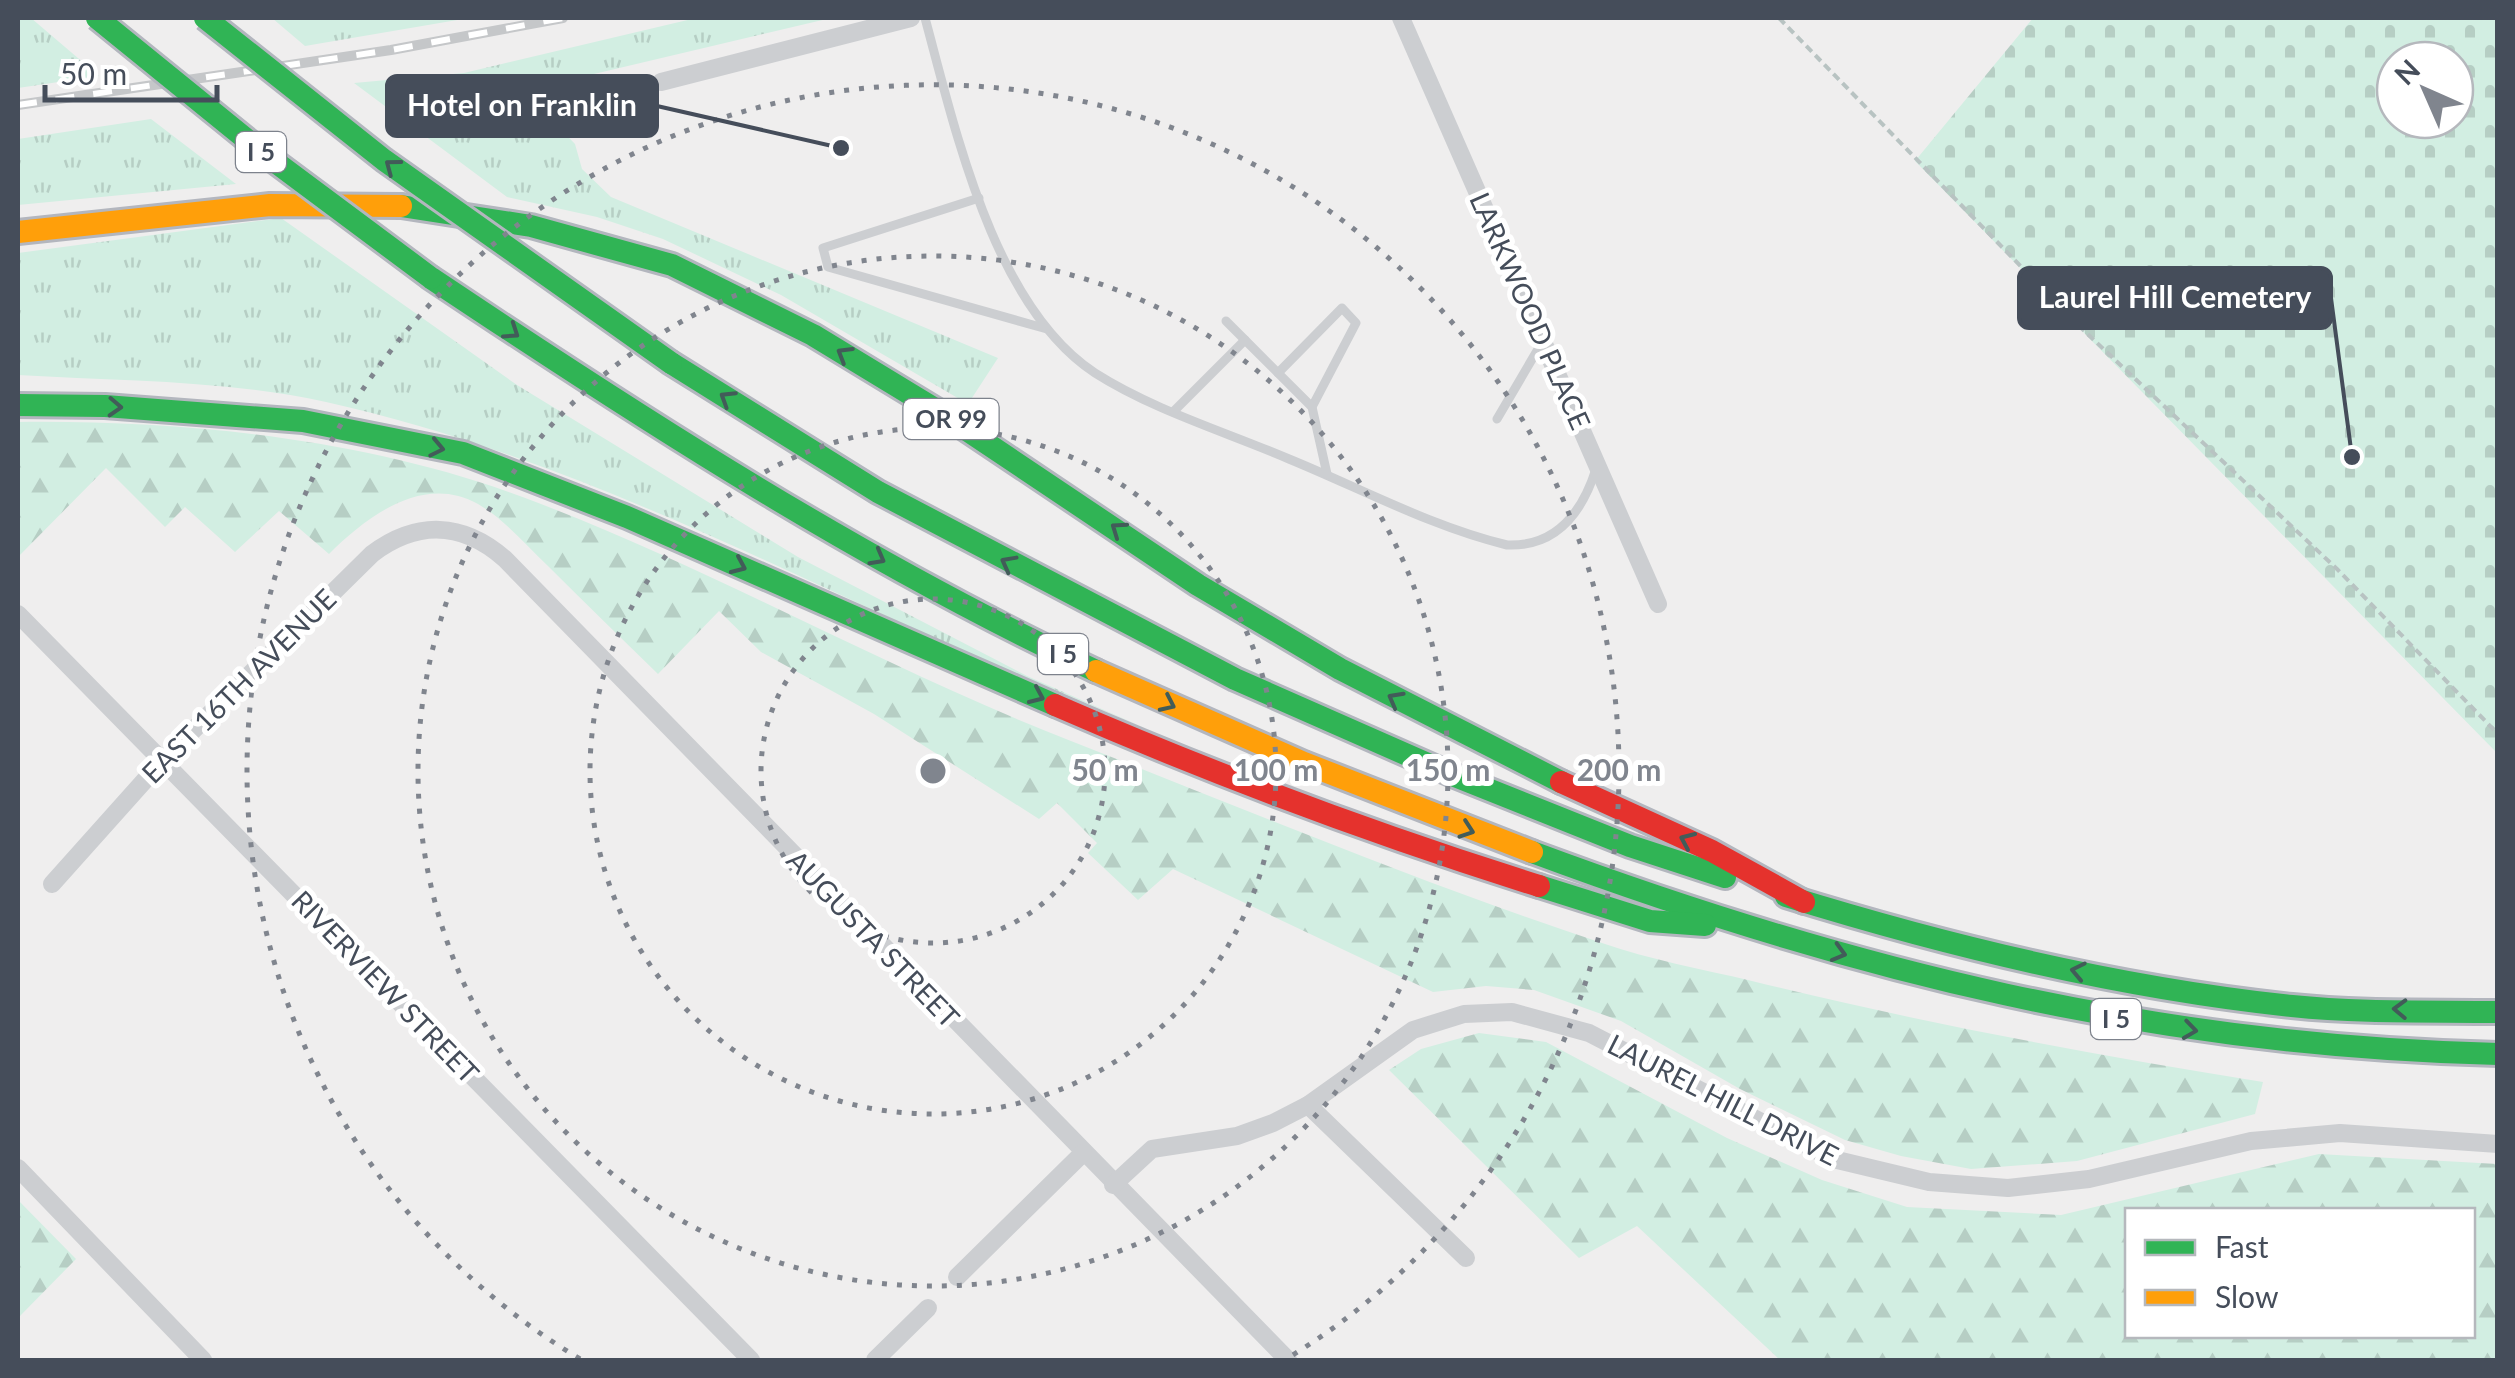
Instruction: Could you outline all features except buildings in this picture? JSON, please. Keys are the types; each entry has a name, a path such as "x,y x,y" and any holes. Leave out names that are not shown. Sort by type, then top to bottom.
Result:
{"highway":[{"name":"I 5","path":"97,18 262,152 431,278 646,422 996,622 1212,725 1440,820 1745,927 1964,988 2127,1022 2289,1043 2498,1054"},
{"name":"I 5","path":"206,18 416,184 671,364 878,492 1234,679 1454,776 1630,846 1804,902 1976,950 2138,984 2294,1006 2498,1012"},
{"name":"OR 99","path":"18,232 270,205 362,203 442,210 530,226 672,265 846,355 943,414 1198,585 1340,669 1488,748 1712,851 1804,902"},
{"path":"18,405 104,406 303,420 463,454 627,517 1188,763 1427,851 1650,921 1745,927"}],"street":[{"path":"661,82 912,18"},
{"name":"LARKWOOD PLACE","path":"1401,18 1658,604"},
{"name":"EAST 16TH AVENUE","path":"52,884 162,761 372,554 409,532 451,529"},
{"name":"AUGUSTA STREET","path":"451,529 477,537 505,560 1288,1360"},
{"name":"RIVERVIEW STREET","path":"18,614 752,1360"},
{"name":"LAUREL HILL DRIVE","path":"1113,1185 1152,1149 1237,1136 1308,1104 1413,1030 1464,1014 1512,1012 1590,1032 1833,1160 1929,1182 2008,1188 2089,1179 2251,1141 2340,1133 2498,1144"},
{"path":"1308,1104 1466,1258"},
{"path":"957,1277 1083,1153"},
{"path":"18,1168 203,1360"},
{"path":"875,1360 928,1308"}],"lane":[{"path":"925,18 958,142 1017,282 1047,329 1095,373 1174,410 1487,540 1525,546 1544,541 1573,518 1598,465"},
{"path":"588,105 661,82"},
{"path":"979,198 823,248 828,267 1047,329"},
{"path":"1278,374 1342,308 1356,323 1312,407"},
{"path":"1226,321 1312,407 1327,474"},
{"path":"1174,410 1245,340"},
{"path":"1497,419 1543,341"}],"path":[{"path":"1779,18 2077,324 2336,569 2498,734"}],"green space":[{"path":"18,18 31,18 99,76 18,88"},
{"path":"272,18 469,18 305,46"},
{"path":"696,18 831,18 556,83 545,97 545,113 575,144 582,169 611,197 998,358 968,404 781,295 663,239 597,217 507,197 354,83 464,73"},
{"path":"2033,18 2497,18 2497,753 1915,161"},
{"path":"151,119 236,184 18,205 18,139"},
{"path":"281,218 517,385 798,557 1027,676 1154,732 618,496 474,443 326,402 250,389 18,375 18,253"},
{"path":"18,422 150,425 284,438 350,449 479,482 608,531 1004,714 1335,846 1535,920 1639,954 1879,1011 2263,1082 2255,1114 2077,1161 1971,1169 1901,1156 1845,1140 1740,1089 1621,1021 1534,990 1486,986 1433,992 1173,869 1138,900 1088,853 1097,843 1057,803 1039,819 874,714 761,652 719,611 658,674 506,525 478,504 457,496 416,496 397,503 360,526 329,554 279,511 235,552 185,507 165,527 106,468 18,557"},
{"path":"1479,1033 1546,1042 1727,1138 1822,1180 1907,1207 2061,1215 2319,1154 2497,1164 2497,1360 1780,1360 1637,1226 1579,1258 1389,1070 1421,1049"},
{"path":"18,1200 76,1259 18,1318"}],"railway":[{"path":"18,105 391,50 563,18"}],"traffic: fast":[{"path":"97,18 262,152 431,278"},
{"path":"205,18 384,160 671,363"},
{"path":"401,206 531,226 672,265 813,335 943,414 1198,585 1340,669 1561,782"},
{"path":"431,278 756,487 923,583 1096,671"},
{"path":"671,363 878,492 1235,679 1455,776 1630,846 1725,877"},
{"path":"18,405 105,406 303,421 463,453 627,517 1055,705"},
{"path":"1532,852 1770,933 2006,995 2247,1036 2371,1048 2498,1054"},
{"path":"1539,886 1650,921 1705,925"},
{"path":"1786,896 1973,948 2164,988 2318,1008 2498,1012"}],"traffic: slow":[{"path":"18,232 270,205 401,206"},
{"path":"1096,671 1304,763 1532,852"}],"traffic: jam":[{"path":"1055,705 1294,802 1539,886"},
{"path":"1561,782 1712,851 1804,902"}],"place":[{"name":"Hotel on Franklin","path":"841,148"},
{"name":"Laurel Hill Cemetery","path":"2352,457"}]}
